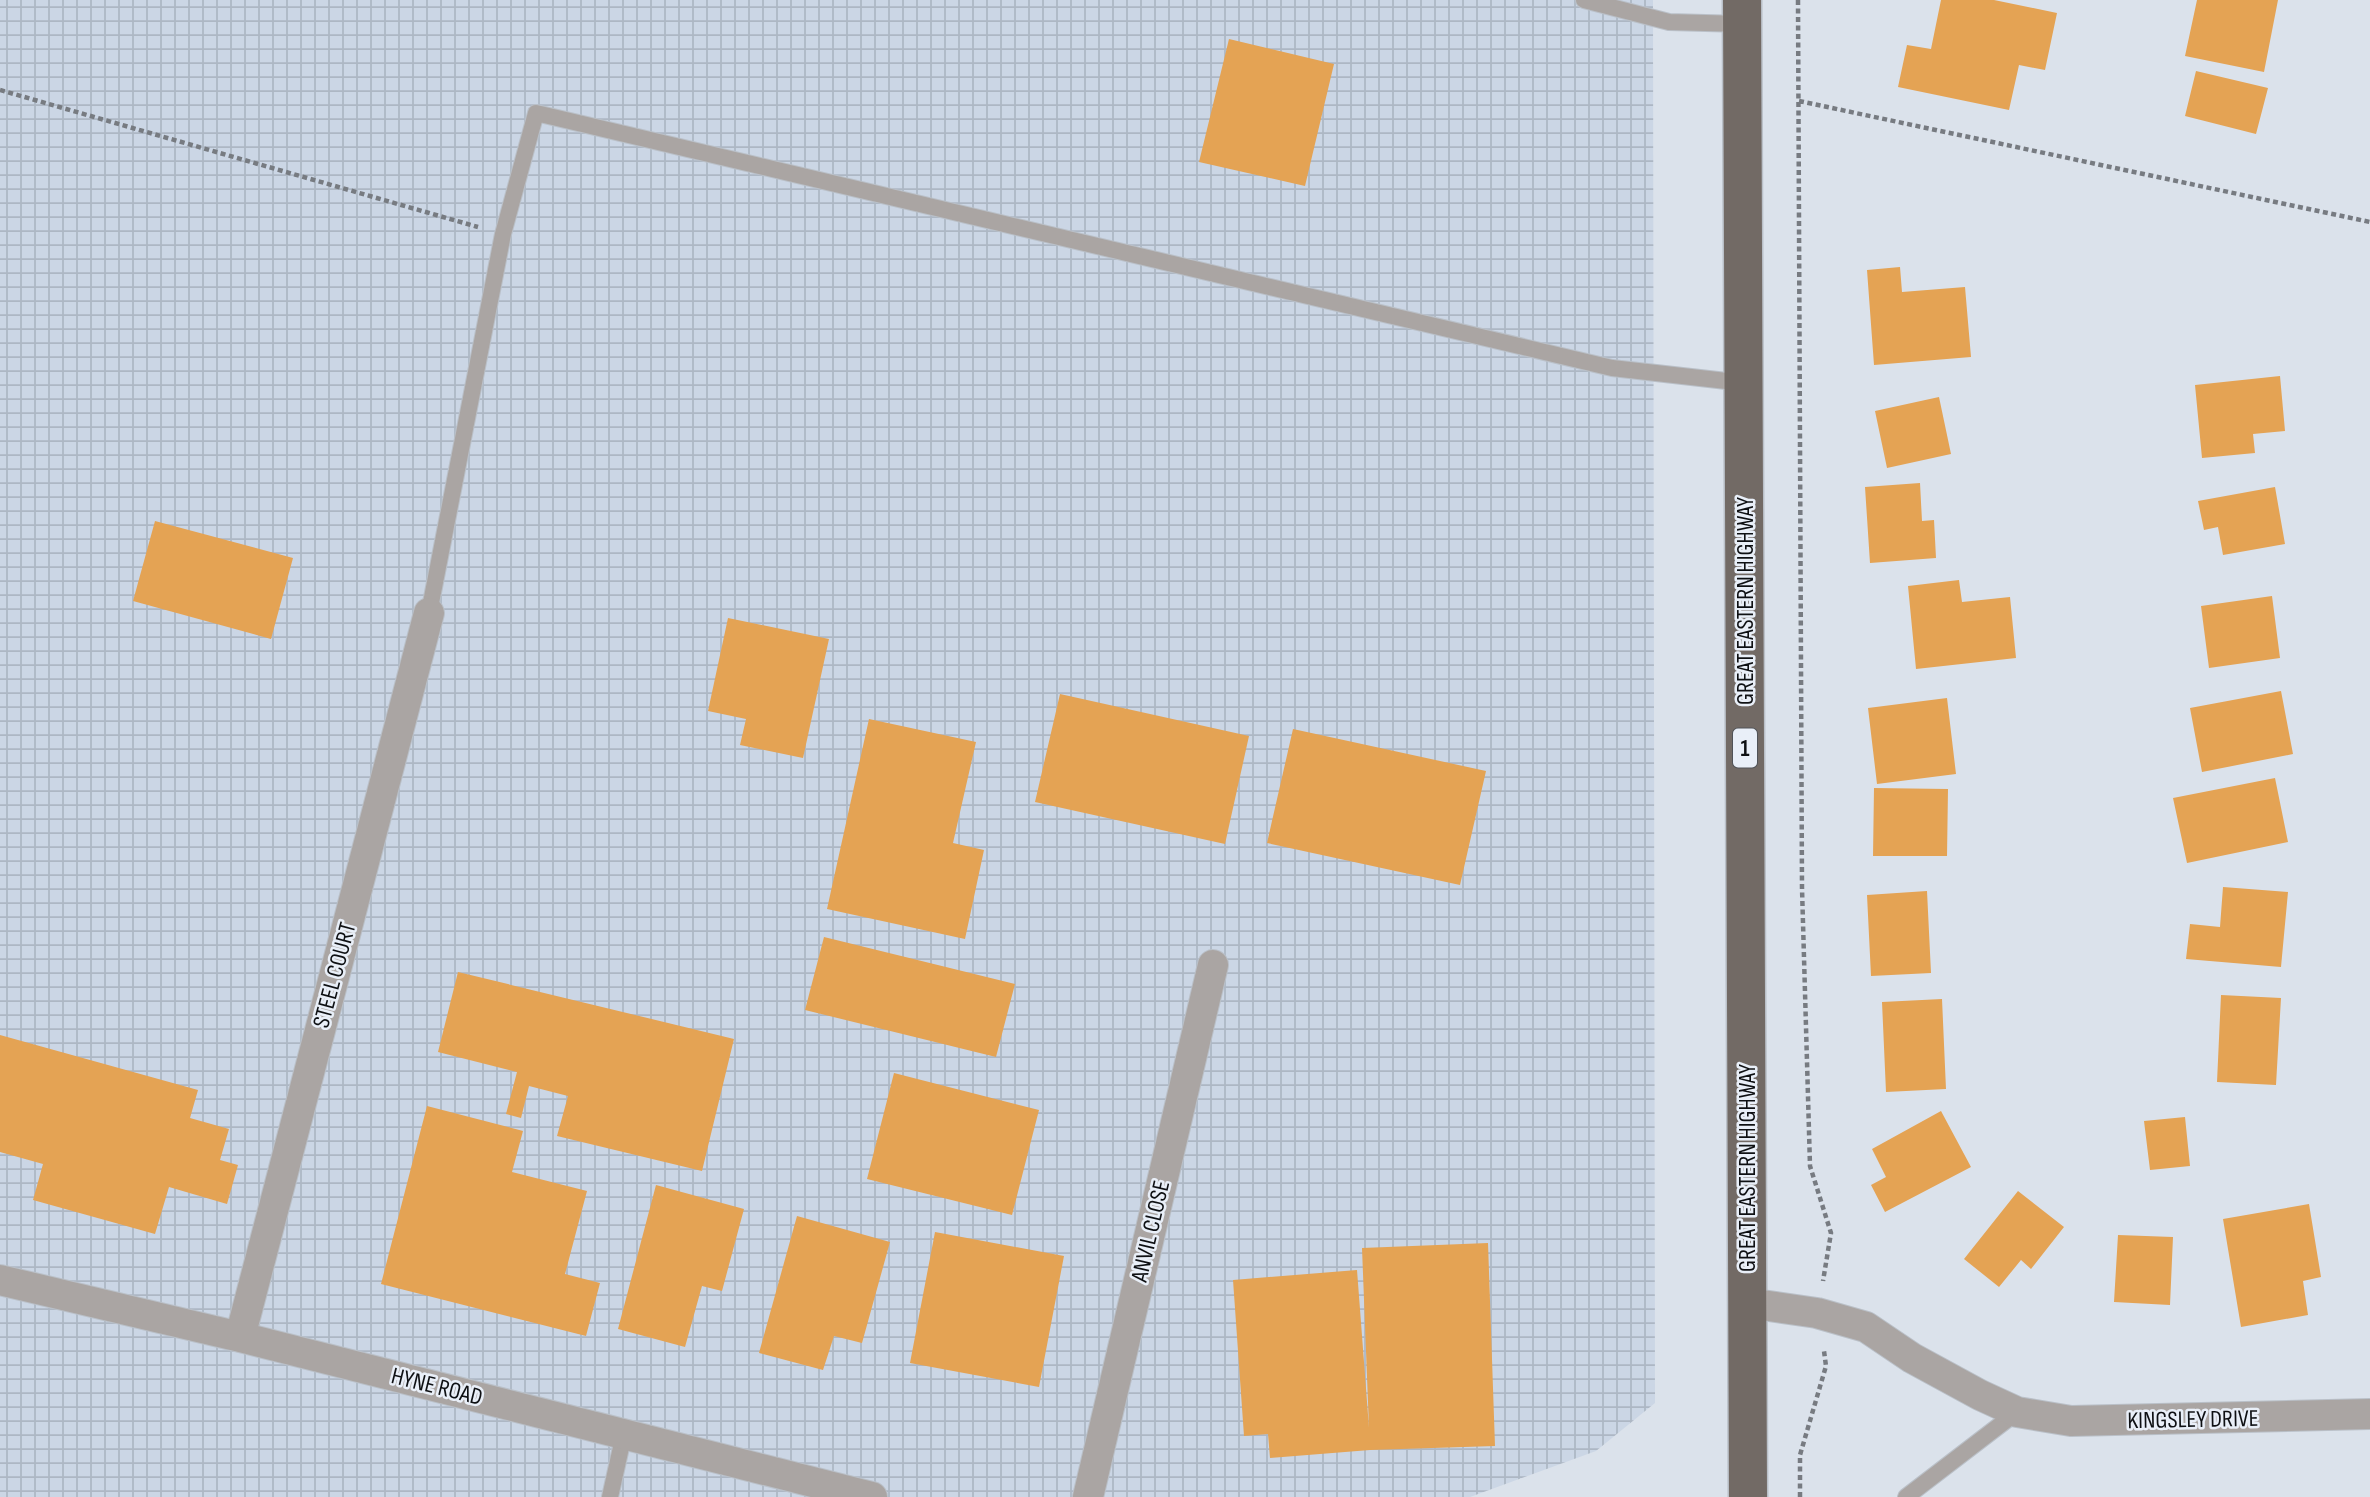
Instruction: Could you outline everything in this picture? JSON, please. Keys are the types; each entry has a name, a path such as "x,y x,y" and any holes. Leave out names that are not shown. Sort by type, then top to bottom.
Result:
{"highway":[{"name":"GREAT EASTERN HIGHWAY","path":"1742,12 1748,1497"}],"street":[{"name":"STEEL COURT","path":"240,1336 429,613"},
{"name":"ANVIL CLOSE","path":"1088,1497 1213,965"},
{"name":"HYNE ROAD","path":"0,1280 240,1336 872,1497"},
{"name":"KINGSLEY DRIVE","path":"1748,1303 1817,1314 1866,1327 1912,1358 2017,1412 2071,1421 2370,1414"}],"lane":[{"path":"1584,0 1669,22 1742,12"},
{"path":"429,613 503,234 537,113 1612,368 1744,383"},
{"path":"1906,1497 2017,1412"},
{"path":"610,1497 624,1434"}],"path":[{"path":"1798,0 1802,888 1809,1152 1810,1166 1831,1233 1817,1314 1826,1366 1800,1455 1800,1497"},
{"path":"0,90 503,234"},
{"path":"1798,100 2370,222"}],"shaded area":[{"path":"0,0 1653,0 1655,1403 1596,1451 1470,1497 0,1497"}],"building":[{"path":"1941,0 1994,0 2057,13 2045,70 2019,65 2009,110 1898,87 1907,45 1931,49"},
{"path":"2197,0 2278,0 2264,72 2185,56"},
{"path":"1229,39 1334,64 1305,186 1199,162"},
{"path":"2196,71 2268,88 2256,134 2185,116"},
{"path":"1900,267 1902,292 1965,287 1971,357 1874,365 1867,270"},
{"path":"2280,376 2285,431 2253,434 2255,453 2202,458 2195,385"},
{"path":"1939,397 1951,454 1887,468 1875,411"},
{"path":"1920,483 1922,521 1934,520 1936,558 1870,563 1865,487"},
{"path":"2275,487 2285,544 2223,555 2218,527 2204,530 2198,501"},
{"path":"155,521 293,558 271,639 133,601"},
{"path":"1959,580 1962,602 2010,597 2016,658 1916,669 1908,586"},
{"path":"2272,596 2280,658 2209,668 2201,606"},
{"path":"728,618 829,639 803,758 740,745 746,719 708,711"},
{"path":"2281,691 2293,754 2202,772 2190,708"},
{"path":"1060,694 1249,736 1225,844 1035,802"},
{"path":"1947,698 1956,774 1877,784 1868,708"},
{"path":"869,719 976,742 953,843 984,850 965,939 827,909"},
{"path":"1293,729 1486,771 1460,885 1267,843"},
{"path":"2275,778 2288,842 2187,863 2173,798"},
{"path":"1874,788 1948,789 1947,856 1873,856"},
{"path":"2223,887 2288,892 2281,967 2186,959 2190,924 2220,927"},
{"path":"1927,891 1931,973 1871,976 1867,895"},
{"path":"824,937 1015,984 996,1057 805,1010"},
{"path":"458,972 734,1039 702,1171 557,1136 568,1096 529,1086 521,1118 506,1114 517,1072 438,1052"},
{"path":"2221,995 2281,998 2276,1085 2217,1082"},
{"path":"1942,999 1946,1089 1886,1092 1882,1002"},
{"path":"0,1035 198,1090 190,1118 229,1129 220,1160 238,1165 227,1204 169,1187 155,1234 33,1200 43,1164 0,1152"},
{"path":"894,1073 1039,1110 1012,1215 867,1179"},
{"path":"427,1106 523,1131 512,1172 587,1191 565,1274 600,1283 586,1336 381,1284"},
{"path":"1941,1111 1971,1167 1885,1212 1871,1185 1886,1177 1872,1149"},
{"path":"2185,1117 2190,1166 2150,1170 2144,1121"},
{"path":"656,1185 744,1209 722,1291 702,1286 685,1347 618,1329"},
{"path":"2018,1191 2064,1227 2031,1269 2021,1260 1999,1287 1964,1259"},
{"path":"2309,1204 2321,1277 2303,1281 2308,1315 2241,1327 2223,1219"},
{"path":"797,1216 890,1242 862,1343 834,1336 823,1370 759,1353"},
{"path":"935,1232 1064,1256 1039,1387 910,1363"},
{"path":"2118,1235 2173,1237 2170,1305 2114,1302"},
{"path":"1488,1243 1495,1446 1370,1450 1270,1458 1268,1434 1244,1436 1233,1280 1357,1270 1369,1428 1362,1248"}]}
